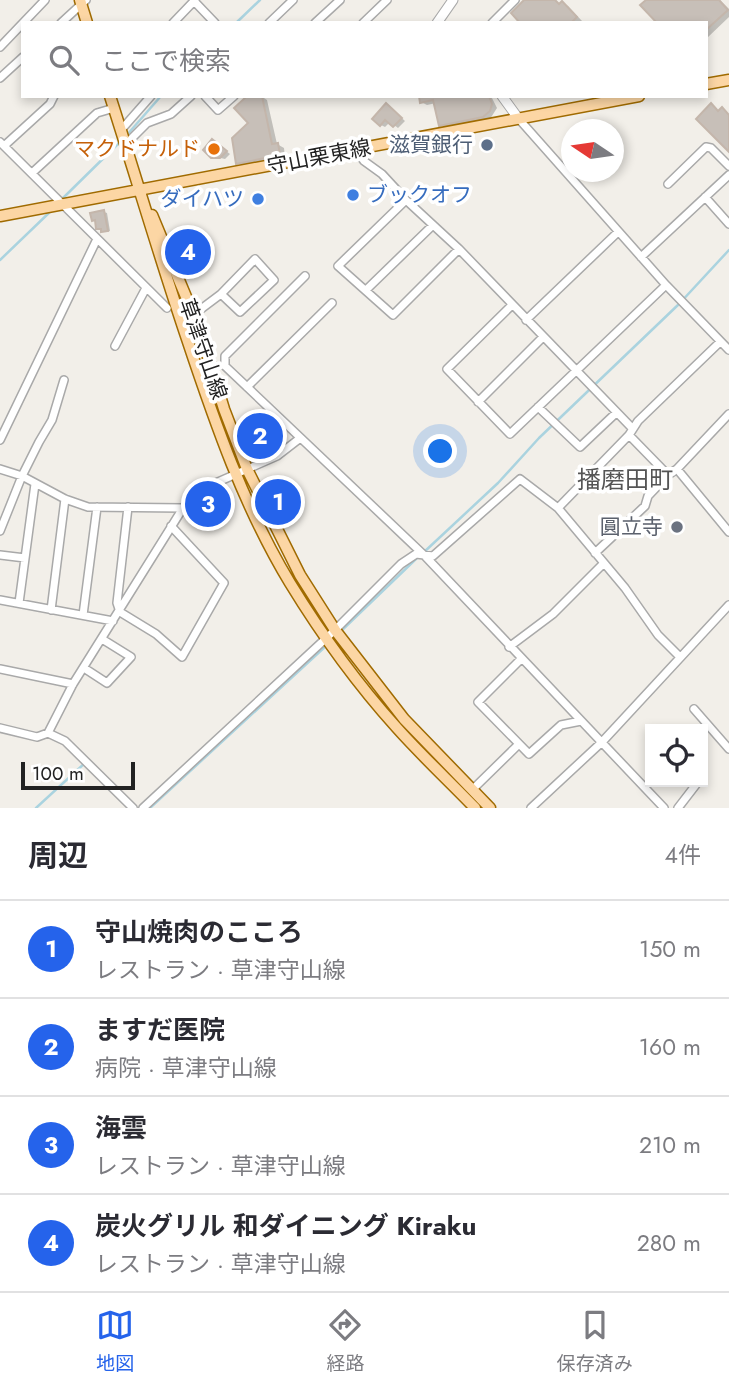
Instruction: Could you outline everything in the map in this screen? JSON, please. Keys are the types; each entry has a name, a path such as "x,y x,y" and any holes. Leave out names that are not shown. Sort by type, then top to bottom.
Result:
{"main road":[{"path":"83,2 87,21"},
{"path":"708,84 729,80"},
{"path":"111,98 140,191"},
{"name":"守山栗東線","path":"0,216 628,98"},
{"name":"草津守山線","path":"140,191 154,218 193,315 247,469 330,633 417,734 490,808"},
{"name":"草津守山線","path":"140,191 205,394 235,474 283,571 396,726 475,808"}],"street":[{"path":"25,21 45,0"},
{"path":"175,21 194,0 213,21"},
{"path":"275,21 293,0"},
{"path":"317,21 340,0"},
{"path":"365,21 387,0"},
{"path":"494,21 515,0"},
{"path":"438,21 448,1"},
{"path":"63,21 83,2"},
{"path":"0,47 21,25"},
{"path":"0,78 21,59"},
{"path":"53,98 50,104 2,144 167,307"},
{"path":"121,130 149,98"},
{"path":"125,145 147,123 172,114 189,98"},
{"path":"207,98 218,110 232,98"},
{"path":"503,98 618,232 729,351"},
{"path":"32,173 97,113 114,108"},
{"path":"668,184 706,147 711,148 729,166"},
{"path":"356,150 364,161 382,174 459,249 616,413 668,475"},
{"path":"641,257 729,175"},
{"path":"705,197 729,224"},
{"path":"406,200 338,266 393,315 459,249"},
{"path":"366,290 433,225"},
{"path":"526,320 618,232"},
{"path":"0,440 97,239"},
{"path":"193,315 220,294 255,259 274,280 240,312 220,294"},
{"path":"305,276 225,356 225,366 425,556 664,808"},
{"path":"512,305 447,369 510,434 666,285"},
{"path":"115,346 146,288"},
{"path":"247,387 332,303"},
{"path":"478,402 543,337"},
{"path":"558,508 720,342"},
{"path":"0,531 22,476 52,420 64,380"},
{"path":"538,407 580,447 616,413"},
{"path":"595,554 645,506 648,496 729,414"},
{"path":"0,728 37,737 48,733 73,684 183,508 202,489 277,456 299,439"},
{"path":"0,469 22,476 81,505 183,508"},
{"path":"677,469 729,532"},
{"path":"143,808 401,564 416,554 433,556 520,479 558,508 625,588 658,635 680,657"},
{"path":"19,603 35,484"},
{"path":"51,610 65,499"},
{"path":"83,615 97,507"},
{"path":"128,507 117,603 120,612 156,634 182,657 224,583 171,526"},
{"path":"0,555 25,558"},
{"path":"509,646 552,614 603,564"},
{"path":"0,600 113,621"},
{"path":"531,808 602,742 729,605"},
{"path":"84,668 107,683 131,657 102,639"},
{"path":"521,659 478,702 529,754 561,725 581,721"},
{"path":"0,668 73,684"},
{"path":"694,709 729,749"},
{"path":"48,733 65,741 133,808"},
{"path":"472,790 519,744"},
{"path":"678,808 694,787"}],"building":[{"path":"524,0 555,0 559,4 562,1 577,17 573,21 518,21 511,13"},
{"path":"646,0 719,0 728,10 708,28 708,21 655,21 640,5"},
{"path":"245,98 262,98 272,144 278,143 280,155 236,164 232,138 248,123 234,108"},
{"path":"419,98 490,98 492,104 490,111 483,117 439,126 433,100 420,103"},
{"path":"386,103 402,118 393,127 385,120 380,126 372,119"},
{"path":"711,103 718,111 722,107 729,115 729,152 696,119"},
{"path":"212,139 227,151 220,158 211,158 203,150"},
{"path":"104,210 108,231 101,232 101,229 96,229 95,220 92,221 90,213"}],"waterway":[{"path":"238,21 260,0"},
{"path":"126,136 159,98"},
{"path":"61,200 121,141"},
{"path":"0,260 52,210"},
{"path":"423,553 498,483 539,438 679,304 729,250"},
{"path":"339,633 418,557"},
{"path":"150,808 327,645"},
{"path":"36,808 86,762"}],"place":[{"name":"滋賀銀行","path":"487,145"},
{"name":"マクドナルド","path":"214,149"},
{"name":"ブックオフ","path":"353,195"},
{"name":"ダイハツ","path":"258,199"},
{"name":"炭火グリル 和ダイニング Kiraku","path":"188,252"},
{"name":"ますだ医院","path":"260,436"},
{"name":"守山焼肉のこころ","path":"278,502"},
{"name":"海雲","path":"208,504"},
{"name":"圓立寺","path":"677,527"}],"district":[{"name":"播磨田町","path":"625,480"}]}
